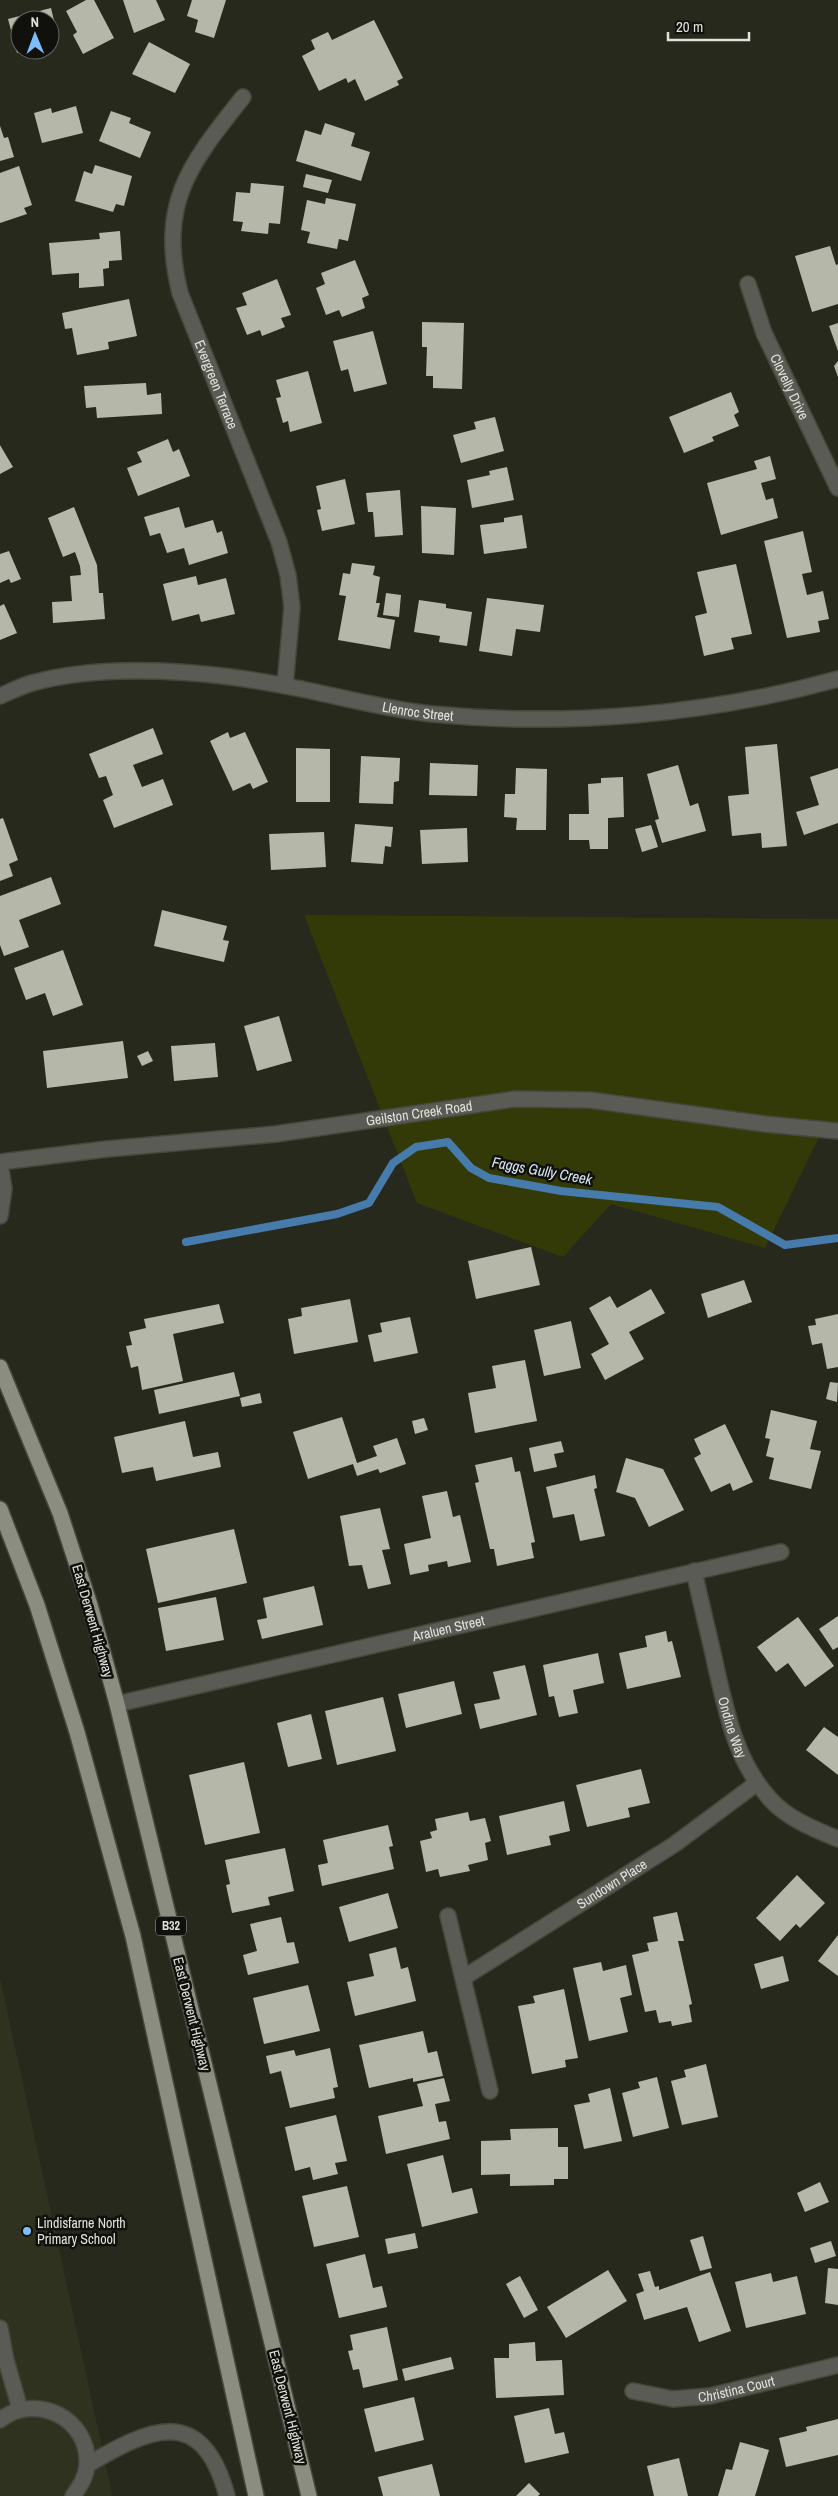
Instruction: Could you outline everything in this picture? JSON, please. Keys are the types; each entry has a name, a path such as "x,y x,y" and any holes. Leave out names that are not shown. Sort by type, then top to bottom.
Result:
{"main road":[{"name":"East Derwent Highway","path":"0,1367 60,1513 90,1605 117,1704 310,2496"},
{"path":"0,1509 37,1605 65,1696 133,1936 256,2496"}],"street":[{"name":"Evergreen Terrace","path":"243,97 201,150 184,182 174,211 173,265 180,293 280,542 288,574 292,607 285,686"},
{"name":"Clovelly Drive","path":"748,284 764,333 838,488"},
{"name":"Llenroc Street","path":"0,696 31,683 70,675 160,671 210,675 285,686 382,708 433,714 507,718 590,717 753,700 838,679"},
{"name":"Geilston Creek Road","path":"0,1163 107,1149 276,1134 515,1100 590,1100 765,1124 838,1131"},
{"path":"0,1163 4,1189 0,1216"},
{"name":"Araluen Street","path":"117,1704 781,1552"},
{"name":"Ondine Way","path":"694,1571 729,1722 744,1764 770,1800 786,1814 810,1828 838,1839"},
{"name":"Sundown Place","path":"463,1978 675,1844 757,1783"},
{"path":"448,1916 490,2091"},
{"path":"0,2328 6,2360 20,2409"},
{"name":"Christina Court","path":"633,2390 673,2399 710,2396 838,2365"},
{"path":"0,2420 20,2409 37,2408 54,2411 68,2420 79,2432 86,2448 87,2465 83,2482 73,2496"},
{"path":"87,2465 146,2434 164,2430 181,2433 194,2439 207,2450 217,2467 227,2496"}],"shaded area":[{"name":"Lindisfarne North Primary School","path":"0,1978 110,2484 112,2496 0,2496"}],"green space":[{"path":"304,915 838,919 838,1130 821,1133 765,1248 611,1204 563,1257 417,1203"}],"building":[{"path":"86,0 94,0 114,38 83,54 73,35 77,32 66,11"},
{"path":"123,0 156,0 165,20 134,33"},
{"path":"192,0 226,0 214,38 195,32 198,20 187,16"},
{"path":"374,20 403,78 397,81 399,85 365,101 355,79 348,83 346,78 319,91 302,56 315,49 311,40 328,32 332,40"},
{"path":"149,42 190,64 175,93 132,74"},
{"path":"76,106 83,133 42,143 34,113 51,108 52,113"},
{"path":"111,111 131,118 129,123 151,132 140,158 99,141"},
{"path":"325,123 355,133 351,146 370,152 361,181 296,161 305,130 321,135"},
{"path":"0,126 4,138 8,137 14,157 0,161"},
{"path":"95,165 132,176 124,206 116,204 113,212 75,201 84,171 92,174"},
{"path":"19,166 32,205 24,208 27,214 0,223 0,173"},
{"path":"306,174 332,180 328,193 303,187"},
{"path":"251,183 284,186 280,224 269,223 268,234 241,231 243,222 233,221 236,192 250,193"},
{"path":"326,198 356,204 348,241 339,239 337,249 307,243 310,232 301,230 307,200 325,204"},
{"path":"120,231 122,260 109,261 109,268 103,269 104,286 79,288 79,273 52,275 49,243 100,239 99,233"},
{"path":"830,246 836,265 838,264 838,304 812,312 795,256"},
{"path":"355,260 369,295 362,298 365,308 342,317 339,310 326,315 316,288 325,284 321,273"},
{"path":"277,279 291,315 281,318 285,327 262,336 260,330 247,335 236,308 247,305 242,293"},
{"path":"129,299 137,336 108,342 109,349 77,355 72,328 65,329 62,313"},
{"path":"422,322 464,323 462,389 433,388 433,376 426,376 427,347 422,347"},
{"path":"838,323 838,351 829,326"},
{"path":"373,331 387,384 354,392 348,369 341,371 333,341"},
{"path":"838,361 838,377 834,366"},
{"path":"308,371 322,423 290,432 288,421 283,423 276,398 281,397 276,380"},
{"path":"146,383 147,395 161,393 162,414 97,418 96,407 86,408 84,386"},
{"path":"731,392 739,412 734,415 739,426 712,437 714,441 684,453 669,417"},
{"path":"495,417 504,451 461,463 453,435 476,429 474,422"},
{"path":"168,439 173,452 179,449 190,476 138,496 127,468 142,462 137,452"},
{"path":"0,445 13,467 0,474"},
{"path":"770,456 776,479 761,483 766,500 773,498 778,518 721,535 707,483 757,469 754,461"},
{"path":"507,467 514,500 472,508 467,480 490,475 489,471"},
{"path":"345,479 355,524 322,531 317,510 321,509 316,486"},
{"path":"400,490 403,535 375,537 373,512 368,512 366,493"},
{"path":"421,506 456,508 454,555 422,553"},
{"path":"74,507 97,565 99,593 103,593 105,619 53,623 52,602 72,601 70,576 81,575 75,552 63,557 48,518"},
{"path":"179,507 185,528 213,520 217,533 222,531 228,553 189,565 184,548 167,553 160,533 150,536 144,517"},
{"path":"522,515 527,548 484,554 480,525 504,522 504,518"},
{"path":"803,531 812,572 802,574 807,595 823,591 829,619 818,621 820,632 787,638 764,541"},
{"path":"9,551 21,579 11,583 9,579 0,583 0,554"},
{"path":"352,563 375,566 373,575 380,577 376,603 380,603 377,617 395,620 390,649 338,640 346,596 339,595 343,573 350,574"},
{"path":"736,564 752,634 731,638 734,649 704,656 695,616 707,613 697,572"},
{"path":"196,576 198,585 226,578 235,614 201,622 199,614 172,621 163,584"},
{"path":"386,593 401,595 399,617 383,615"},
{"path":"487,598 544,605 540,632 516,629 512,656 479,651"},
{"path":"419,600 446,604 446,608 472,612 467,646 439,642 440,636 414,632"},
{"path":"4,604 17,633 0,640 0,606"},
{"path":"153,728 163,754 133,765 142,787 163,779 173,805 114,828 103,800 113,795 106,776 99,778 89,754"},
{"path":"228,732 230,738 245,732 268,782 253,789 250,783 233,791 210,741"},
{"path":"777,744 787,846 762,848 761,833 732,836 728,796 749,794 745,747"},
{"path":"296,748 330,749 330,802 296,802"},
{"path":"361,756 400,758 399,781 394,782 393,804 359,803"},
{"path":"430,763 478,765 477,796 429,795"},
{"path":"678,765 690,806 698,803 706,831 662,843 655,820 659,819 647,774"},
{"path":"516,768 547,769 546,830 516,830 517,818 504,817 505,794 515,794"},
{"path":"838,768 838,823 804,835 796,812 819,805 810,777"},
{"path":"623,777 624,817 608,818 608,849 590,849 589,840 569,840 569,814 589,814 588,784 601,783 601,778"},
{"path":"3,818 18,860 9,864 13,876 0,881 0,819"},
{"path":"355,824 393,827 391,847 385,846 383,864 351,862"},
{"path":"651,825 658,847 642,852 635,829"},
{"path":"467,828 468,862 422,864 420,830"},
{"path":"324,832 326,867 271,870 269,834"},
{"path":"51,877 61,904 19,920 29,947 4,956 0,945 0,896"},
{"path":"162,910 227,926 223,940 229,941 224,962 154,946"},
{"path":"63,950 83,1005 53,1016 45,993 26,1000 14,968"},
{"path":"279,1016 292,1061 257,1071 244,1026"},
{"path":"123,1041 128,1078 47,1088 43,1051"},
{"path":"215,1043 218,1077 174,1081 171,1046"},
{"path":"148,1051 153,1061 142,1066 137,1056"},
{"path":"531,1247 540,1285 476,1299 468,1261"},
{"path":"744,1280 752,1302 708,1318 701,1294"},
{"path":"651,1289 665,1313 629,1332 644,1359 605,1380 591,1354 609,1344 589,1308 610,1296 617,1308"},
{"path":"350,1299 358,1342 294,1354 288,1319 302,1316 301,1308"},
{"path":"219,1304 224,1323 173,1334 183,1381 142,1390 138,1366 131,1368 126,1346 132,1345 129,1332 146,1328 144,1319"},
{"path":"838,1314 838,1367 827,1369 822,1343 812,1345 808,1326 816,1325 815,1319"},
{"path":"410,1317 418,1353 374,1362 368,1335 382,1332 380,1323"},
{"path":"571,1321 581,1368 544,1376 534,1330"},
{"path":"525,1360 537,1421 475,1433 468,1393 496,1388 492,1366"},
{"path":"234,1372 240,1396 159,1414 154,1390"},
{"path":"830,1382 838,1383 837,1402 826,1399"},
{"path":"260,1393 262,1403 242,1407 240,1398"},
{"path":"771,1410 817,1421 810,1449 821,1451 811,1489 769,1479 774,1458 766,1456 770,1439 765,1438"},
{"path":"342,1417 357,1463 377,1456 373,1446 397,1438 406,1464 380,1473 378,1469 357,1476 353,1464 308,1479 293,1432"},
{"path":"424,1418 428,1430 415,1434 412,1421"},
{"path":"185,1421 193,1457 218,1452 221,1467 156,1481 153,1467 122,1473 114,1437"},
{"path":"725,1424 753,1482 733,1491 730,1483 711,1492 694,1458 701,1454 694,1439"},
{"path":"561,1441 564,1452 554,1454 557,1467 534,1472 529,1448"},
{"path":"512,1457 515,1472 520,1471 535,1542 531,1543 534,1558 497,1566 494,1549 490,1549 475,1483 479,1482 475,1465"},
{"path":"626,1458 663,1469 684,1510 649,1527 635,1498 616,1492"},
{"path":"595,1475 597,1488 594,1489 605,1536 580,1541 574,1514 553,1518 546,1487"},
{"path":"447,1491 453,1517 460,1515 471,1562 448,1567 447,1561 428,1565 429,1571 410,1575 404,1544 431,1538 422,1496"},
{"path":"380,1508 390,1549 382,1550 391,1584 368,1589 362,1565 349,1566 340,1516"},
{"path":"234,1529 247,1583 158,1603 146,1549"},
{"path":"314,1586 323,1625 262,1639 257,1620 267,1618 263,1598"},
{"path":"216,1597 224,1640 166,1651 158,1608"},
{"path":"838,1616 838,1647 833,1650 819,1629"},
{"path":"798,1617 834,1666 805,1687 788,1663 776,1672 757,1647"},
{"path":"666,1631 668,1642 672,1641 681,1677 627,1689 619,1653 647,1647 645,1636"},
{"path":"598,1653 604,1683 573,1690 578,1713 559,1717 554,1696 549,1697 543,1665"},
{"path":"525,1665 537,1715 480,1729 474,1704 500,1699 493,1672"},
{"path":"454,1681 462,1714 406,1728 398,1694"},
{"path":"383,1697 396,1751 337,1765 325,1711"},
{"path":"311,1714 322,1759 288,1767 277,1723"},
{"path":"824,1727 838,1737 838,1775 806,1750"},
{"path":"244,1762 260,1833 205,1845 189,1775"},
{"path":"641,1769 650,1803 628,1808 630,1817 587,1827 576,1785"},
{"path":"564,1801 570,1831 549,1836 551,1845 507,1855 499,1816"},
{"path":"468,1812 470,1821 485,1818 491,1841 485,1843 488,1860 468,1865 470,1871 440,1877 438,1869 426,1872 420,1841 432,1838 430,1832 437,1830 435,1819"},
{"path":"388,1825 393,1846 389,1847 394,1869 322,1886 318,1865 328,1863 323,1840"},
{"path":"285,1848 294,1891 268,1897 270,1905 232,1913 226,1885 230,1884 225,1860"},
{"path":"797,1875 825,1903 800,1928 796,1924 780,1941 756,1918"},
{"path":"388,1893 398,1928 349,1942 339,1907"},
{"path":"677,1912 684,1941 678,1941 692,2004 689,2005 692,2022 672,2026 671,2021 659,2023 656,2010 645,2012 632,1955 649,1951 647,1943 658,1941 653,1917"},
{"path":"281,1917 287,1943 294,1942 299,1963 248,1975 243,1955 257,1951 250,1924"},
{"path":"838,1935 838,1976 818,1961"},
{"path":"396,1947 401,1969 408,1967 416,2001 355,2016 347,1982 374,1976 369,1954"},
{"path":"783,1956 789,1981 761,1989 754,1964"},
{"path":"601,1962 603,1971 626,1965 632,1995 620,1998 628,2032 589,2041 573,1968"},
{"path":"308,1985 320,2031 264,2044 253,1998"},
{"path":"564,1989 578,2058 565,2060 566,2067 532,2074 518,2006 535,2003 533,1996"},
{"path":"423,2031 428,2053 437,2051 443,2076 413,2082 413,2078 369,2088 359,2045"},
{"path":"330,2048 338,2087 333,2088 335,2098 290,2108 281,2071 270,2074 266,2056 294,2050 296,2056"},
{"path":"706,2064 718,2117 682,2125 671,2081 686,2077 684,2070"},
{"path":"657,2077 669,2128 633,2137 622,2093 640,2088 638,2082"},
{"path":"444,2078 450,2101 435,2104 439,2122 446,2121 450,2139 386,2154 378,2116 423,2106 417,2084"},
{"path":"610,2088 622,2141 584,2149 574,2105 590,2102 588,2094"},
{"path":"336,2115 347,2161 335,2163 338,2174 313,2180 310,2167 295,2171 285,2127"},
{"path":"558,2128 558,2147 568,2147 568,2179 554,2179 554,2185 510,2186 510,2174 481,2175 481,2141 511,2140 510,2129"},
{"path":"443,2155 452,2193 472,2188 478,2213 422,2227 407,2164"},
{"path":"820,2182 829,2202 805,2212 797,2193"},
{"path":"347,2186 359,2237 314,2247 302,2196"},
{"path":"415,2233 418,2248 388,2254 385,2239"},
{"path":"703,2236 712,2268 700,2271 690,2240"},
{"path":"831,2241 836,2256 815,2263 810,2248"},
{"path":"365,2254 373,2288 382,2286 387,2307 339,2318 326,2264"},
{"path":"828,2268 838,2269 838,2305 825,2303"},
{"path":"608,2270 627,2301 566,2338 547,2307"},
{"path":"650,2271 655,2287 659,2286 659,2290 710,2272 731,2331 699,2342 687,2307 644,2320 636,2294 644,2291 638,2274"},
{"path":"771,2273 773,2282 797,2276 806,2314 746,2328 735,2282"},
{"path":"520,2276 538,2310 524,2318 506,2284"},
{"path":"387,2327 398,2380 363,2388 359,2369 353,2370 348,2351 353,2350 350,2335"},
{"path":"535,2342 536,2361 562,2360 564,2395 496,2398 494,2358 509,2358 509,2344"},
{"path":"451,2357 454,2369 405,2381 402,2369"},
{"path":"414,2397 424,2440 375,2452 364,2409"},
{"path":"549,2408 555,2434 564,2432 569,2453 525,2463 514,2416"},
{"path":"838,2419 838,2455 786,2467 779,2438 807,2431 806,2427"},
{"path":"740,2442 769,2450 755,2496 718,2496 726,2469 732,2470"},
{"path":"679,2458 688,2496 654,2496 647,2466"},
{"path":"432,2464 440,2496 383,2496 378,2477"},
{"path":"529,2483 540,2494 538,2496 516,2496"}],"waterway":[{"name":"Faggs Gully Creek","path":"186,1242 337,1214 369,1203 393,1163 416,1147 448,1142 471,1168 489,1178 561,1191 718,1207 785,1245 838,1238"}],"place":[{"name":"Lindisfarne North Primary School","path":"27,2231"}]}
